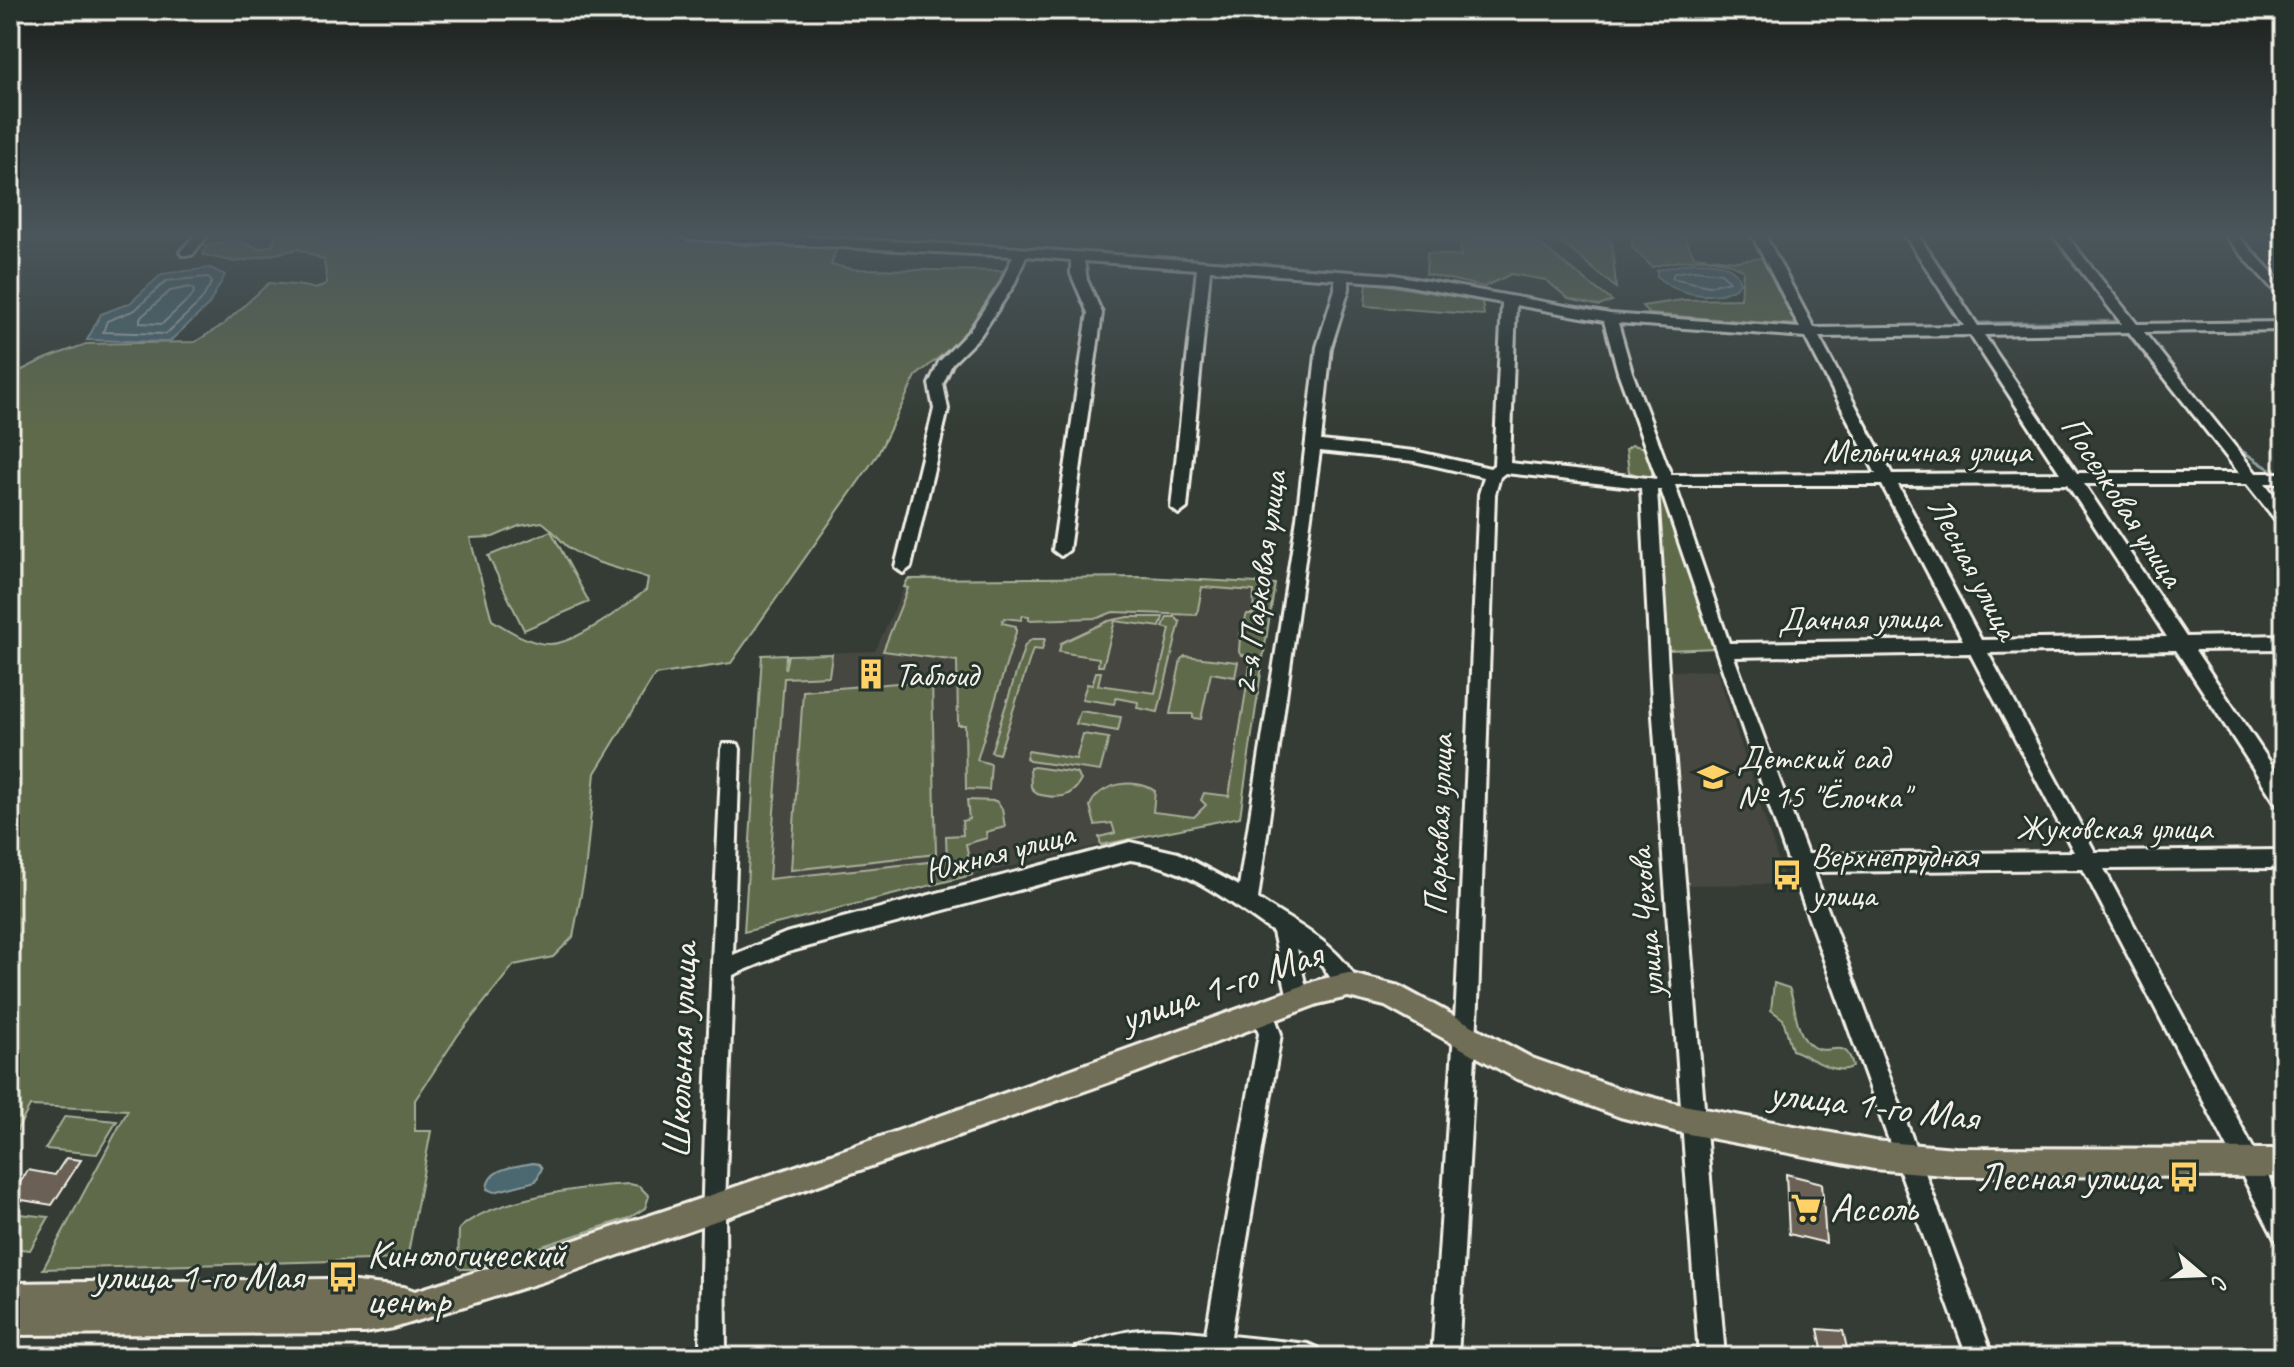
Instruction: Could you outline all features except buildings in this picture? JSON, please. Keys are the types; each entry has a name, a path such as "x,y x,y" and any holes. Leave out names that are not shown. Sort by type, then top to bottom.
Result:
{"main road":[{"name":"улица 1-го Мая","path":"10,1320 364,1318 394,1313 542,1267 1348,985 1390,995 1464,1037 1554,1082 1620,1103 1694,1121 1906,1160 2284,1163"},
{"name":"улица 1-го Мая","path":"10,1298 327,1294 395,1302 433,1301"}],"street":[{"path":"903,567 941,409 936,384 946,362 975,333 998,299"},
{"path":"1061,550 1095,313 1091,299"},
{"path":"1179,508 1201,299"},
{"name":"2-я Парковая улица","path":"1247,903 1314,445 1324,347 1339,299"},
{"path":"1497,299 1610,318 1808,333 2284,326"},
{"name":"Лесная улица","path":"1791,299 2284,1230"},
{"name":"Поселковая улица","path":"1955,299 2284,799"},
{"path":"2110,299 2284,519"},
{"name":"Парковая улица","path":"1445,1357 1464,1037 1487,494 1498,471 1509,301"},
{"path":"1610,318 1660,483 1980,1357"},
{"name":"Мельничная улица","path":"1314,445 1414,456 1498,471 1660,483 2284,478"},
{"name":"улица Чехова","path":"1660,483 1664,767 1680,923 1712,1357"},
{"name":"Дачная улица","path":"1723,650 2284,642"},
{"name":"Школьная улица","path":"713,1357 713,1207 731,749"},
{"name":"Южная улица","path":"721,970 786,943 1130,851 1150,851 1172,859 1247,903 1329,958 1348,985"},
{"name":"Жуковская улица","path":"1799,863 2284,859"},
{"path":"1282,927 1298,1000"},
{"path":"1216,1351 1270,1034 1263,1013"},
{"path":"1085,1357 1129,1342 1151,1340 1216,1351 1308,1357"}],"shaded area":[{"path":"1145,577 1275,584 1240,817 1100,845 744,932 762,655 875,651 908,579"},
{"name":"Детский сад № 15 \"Ёлочка\"","path":"1717,670 1786,884 1681,885 1669,671"}],"green space":[{"path":"252,299 993,299 969,333 916,376 878,454 731,663 655,675 595,773 585,873 573,937 553,957 514,965 458,1035 415,1100 415,1131 431,1131 407,1259 43,1269 128,1110 30,1106 10,1143 10,376 86,344 195,342 224,324","holes":["542,522 565,545 597,562 648,578 646,590 599,623 560,643 534,642 492,620 470,538 493,537 519,526"]},
{"path":"1366,299 1469,299 1482,301 1484,315 1365,306"},
{"path":"1569,299 1609,299 1612,301 1599,306"},
{"path":"1783,299 1796,325 1649,314 1642,306 1682,300"},
{"path":"1632,445 1646,448 1653,468 1652,476 1629,472 1626,449"},
{"path":"1654,490 1662,491 1716,648 1668,650"},
{"path":"551,531 589,602 524,630 488,556"},
{"path":"1145,577 1275,584 1263,658 1239,652 1240,635 1247,614 1253,614 1254,591 1202,587 1197,615 1113,612 1098,618 1029,620 1029,616 1023,615 1021,620 1004,618 1002,623 1016,626 1016,632 977,760 991,764 989,790 966,789 965,725 958,725 957,661 883,651 908,588 904,587 908,579"},
{"path":"1128,617 1163,617 1160,627 1115,621 1103,666 1098,666 1099,658 1059,652 1061,643 1108,621"},
{"path":"1167,617 1175,617 1180,622 1158,712 1137,708 1138,702 1116,698 1114,704 1082,699 1087,684 1092,685 1096,672 1101,672 1098,685 1155,693 1170,629 1163,627"},
{"path":"1032,639 1045,639 1042,650 1033,649 999,754 991,752 1025,645"},
{"path":"786,654 785,669 788,655 832,654 829,676 784,678 769,879 947,860 946,836 963,835 962,821 969,819 967,800 996,801 1002,809 1005,827 986,832 987,838 966,844 972,875 744,932 762,655"},
{"path":"1185,656 1238,662 1235,677 1211,673 1201,719 1193,718 1193,714 1170,714 1181,659"},
{"path":"1250,666 1262,666 1240,817 1101,845 1099,837 1115,833 1112,823 1095,825 1090,806 1109,787 1138,784 1147,787 1155,791 1153,812 1194,817 1206,805 1201,800 1204,793 1229,796"},
{"path":"932,680 936,854 791,870 803,691"},
{"path":"1080,711 1121,717 1118,731 1076,724"},
{"path":"1083,734 1109,738 1100,771 1029,761 1026,758 1028,751 1076,759"},
{"path":"1030,768 1076,773 1081,780 1073,791 1063,796 1037,794 1031,787"},
{"path":"1774,983 1789,988 1799,1028 1807,1042 1819,1049 1846,1051 1853,1066 1847,1069 1832,1068 1792,1050 1783,1019 1771,1010"},
{"path":"65,1116 117,1121 97,1154 45,1149"},
{"path":"629,1184 639,1186 649,1196 645,1208 629,1218 471,1269 458,1266 459,1229 473,1219 515,1202 540,1196"},
{"path":"10,1213 49,1217 30,1250 10,1248"}],"water":[{"path":"135,299 212,299 169,342 87,340 101,314"},
{"path":"533,1163 542,1168 536,1181 494,1192 487,1189 497,1172"}],"waterway":[{"path":"1973,320 1975,323 2117,321"},
{"path":"2126,332 2210,436"},
{"path":"2236,447 2274,472 2283,472"}],"place":[{"name":"Таблоид","path":"871,674"},
{"name":"Детский сад № 15 \"Ёлочка\"","path":"1713,777"},
{"name":"Верхнепрудная улица","path":"1787,875"},
{"name":"Лесная улица","path":"2184,1177"},
{"name":"Ассоль","path":"1806,1208"},
{"name":"Кинологический центр","path":"343,1277"}]}
